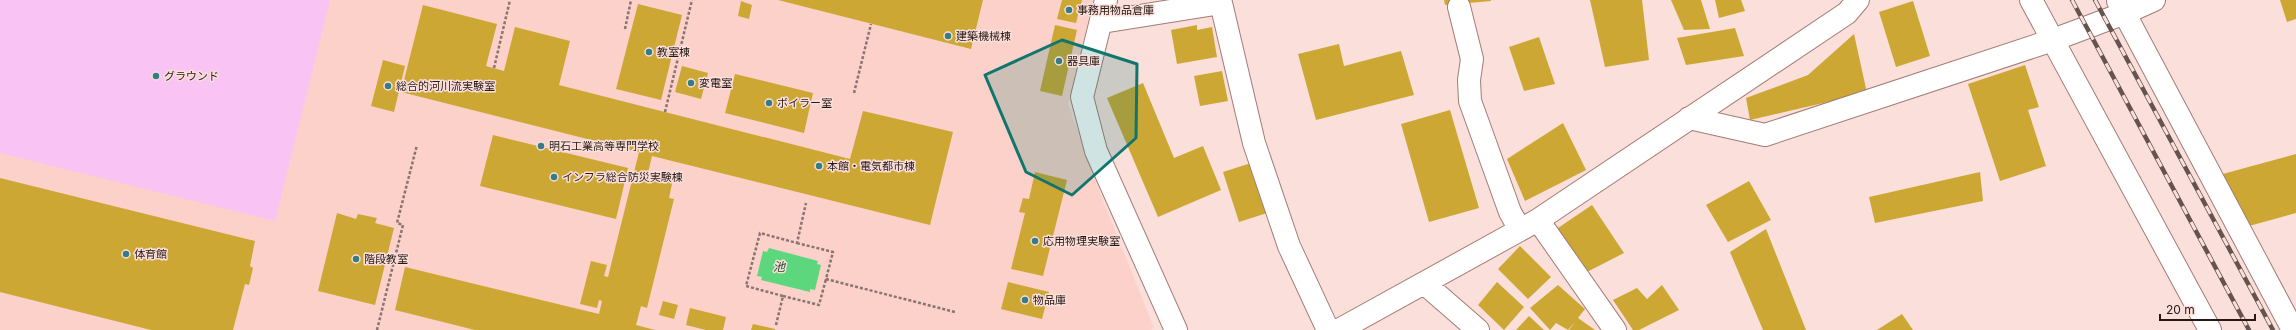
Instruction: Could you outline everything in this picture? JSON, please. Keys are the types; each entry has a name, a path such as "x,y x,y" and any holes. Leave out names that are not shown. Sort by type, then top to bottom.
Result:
{"street":[{"path":"1106,0 1102,22 1082,97 1096,151 1176,330"},
{"path":"1339,330 1529,225 1847,13 1858,0"},
{"path":"2031,0 2210,330"},
{"path":"1689,118 1765,135 2053,40 2121,7 2154,0"},
{"path":"1102,22 1221,3 1254,144 1289,246 1328,330"},
{"path":"1459,7 1472,60 1469,80 1470,101 1510,212 1529,225 1615,330"},
{"path":"2121,7 2293,330"},
{"path":"1424,284 1478,330"}],"path":[{"path":"494,68 510,0"},
{"path":"625,29 631,0"},
{"path":"665,112 692,0"},
{"path":"854,93 871,24"},
{"path":"377,330 403,225 398,223 416,145"},
{"path":"796,243 806,203"},
{"path":"760,233 833,252 826,279 819,305 746,286 760,233"},
{"path":"826,279 955,312"},
{"path":"776,325 783,296"}],"highlighted area":[{"path":"1062,40 1137,64 1136,138 1072,195 1026,172 985,75"}],"shaded area":[{"name":"明石工業高等専門学校","path":"0,0 1093,0 1068,104 1098,188 1154,328 1151,330 0,330"},
{"name":"グラウンド","path":"0,0 330,0 275,221 0,153"}],"water":[{"name":"池","path":"769,248 818,261 817,264 821,265 815,290 810,289 810,292 761,280 762,277 757,276 763,251 767,252"}],"building":[{"name":"建築機械棟","path":"778,0 983,0 971,49"},
{"name":"事務用物品倉庫","path":"1062,0 1082,0 1076,23 1057,19"},
{"path":"1444,0 1491,0 1491,1 1445,5"},
{"path":"1590,0 1642,0 1649,60 1605,67"},
{"path":"1671,0 1701,0 1710,29 1684,30"},
{"path":"1715,0 1741,0 1745,11 1719,18"},
{"path":"2280,0 2296,0 2296,19 2287,22"},
{"path":"741,1 752,5 749,19 738,16"},
{"path":"1913,1 1930,56 1896,67 1879,12"},
{"name":"教室棟","path":"638,4 682,15 661,100 616,89"},
{"name":"本館・電気都市棟","path":"423,5 497,24 486,66 504,71 515,27 570,41 559,85 850,159 863,111 953,132 930,225 652,156 648,173 673,179 669,198 674,199 647,308 641,306 636,325 655,330 475,330 395,310 405,267 599,314 602,301 599,300 597,308 580,304 591,261 607,265 604,276 608,277 639,152 401,92"},
{"name":"器具庫","path":"1055,25 1077,30 1062,96 1040,91"},
{"path":"1197,25 1197,30 1212,27 1217,57 1177,64 1171,30"},
{"path":"1735,28 1744,56 1686,65 1677,38"},
{"path":"1854,34 1867,93 1750,120 1746,98 1808,75"},
{"path":"1539,37 1555,84 1524,91 1509,47"},
{"path":"1339,44 1344,66 1401,51 1414,95 1316,120 1298,54"},
{"name":"総合的河川流実験室","path":"383,60 405,66 394,112 371,106"},
{"path":"2025,65 2039,107 2028,110 2046,166 2000,181 1968,84"},
{"name":"変電室","path":"682,66 708,73 701,99 675,92"},
{"path":"1222,71 1228,101 1200,106 1194,76"},
{"name":"ボイラー室","path":"735,74 813,93 804,133 725,113"},
{"path":"1143,83 1174,158 1203,146 1221,190 1158,217 1107,98"},
{"path":"1450,110 1479,208 1429,222 1401,124"},
{"path":"1563,123 1586,170 1525,201 1507,159"},
{"name":"インフラ総合防災実験棟","path":"493,135 628,168 616,219 480,186"},
{"path":"2296,154 2296,213 2249,226 2219,175"},
{"path":"1251,163 1267,213 1239,222 1223,172"},
{"name":"応用物理実験室","path":"1035,172 1067,180 1043,276 1011,269 1025,213 1019,212 1023,198 1029,199"},
{"path":"1980,172 1983,201 1875,223 1869,197"},
{"name":"体育館","path":"0,178 255,241 250,266 253,268 249,285 245,284 233,330 151,330 0,292"},
{"path":"1749,181 1771,220 1728,242 1706,205"},
{"path":"1592,205 1624,253 1583,274 1552,232"},
{"name":"階段教室","path":"337,213 356,219 358,214 377,218 375,223 394,228 375,305 318,291"},
{"path":"1766,229 1806,330 1763,330 1730,252"},
{"path":"1520,246 1551,277 1528,299 1498,269"},
{"name":"物品庫","path":"1008,282 1049,292 1042,319 1001,309"},
{"path":"1497,282 1524,307 1504,330 1478,305"},
{"path":"1558,285 1585,309 1578,318 1595,330 1569,330 1575,322 1568,330 1556,323 1550,330 1530,308"},
{"path":"1662,285 1679,310 1639,330 1633,330 1613,300 1637,288 1647,299"},
{"path":"663,301 678,305 674,319 659,315"},
{"path":"690,308 726,317 723,330 706,330 686,325"},
{"path":"1902,314 1913,330 1877,330"},
{"path":"1529,316 1544,330 1516,330"},
{"path":"753,324 775,329 775,330 751,330"}],"railway":[{"path":"2072,0 2249,330"},
{"path":"2095,0 2273,330"}],"place":[{"name":"事務用物品倉庫","path":"1069,10"},
{"name":"建築機械棟","path":"948,36"},
{"name":"教室棟","path":"649,52"},
{"name":"器具庫","path":"1059,61"},
{"name":"グラウンド","path":"156,76"},
{"name":"変電室","path":"691,83"},
{"name":"総合的河川流実験室","path":"388,86"},
{"name":"ボイラー室","path":"769,103"},
{"name":"明石工業高等専門学校","path":"541,146"},
{"name":"本館・電気都市棟","path":"819,166"},
{"name":"インフラ総合防災実験棟","path":"554,177"},
{"name":"応用物理実験室","path":"1035,241"},
{"name":"体育館","path":"126,254"},
{"name":"階段教室","path":"356,259"},
{"name":"物品庫","path":"1025,300"}]}
